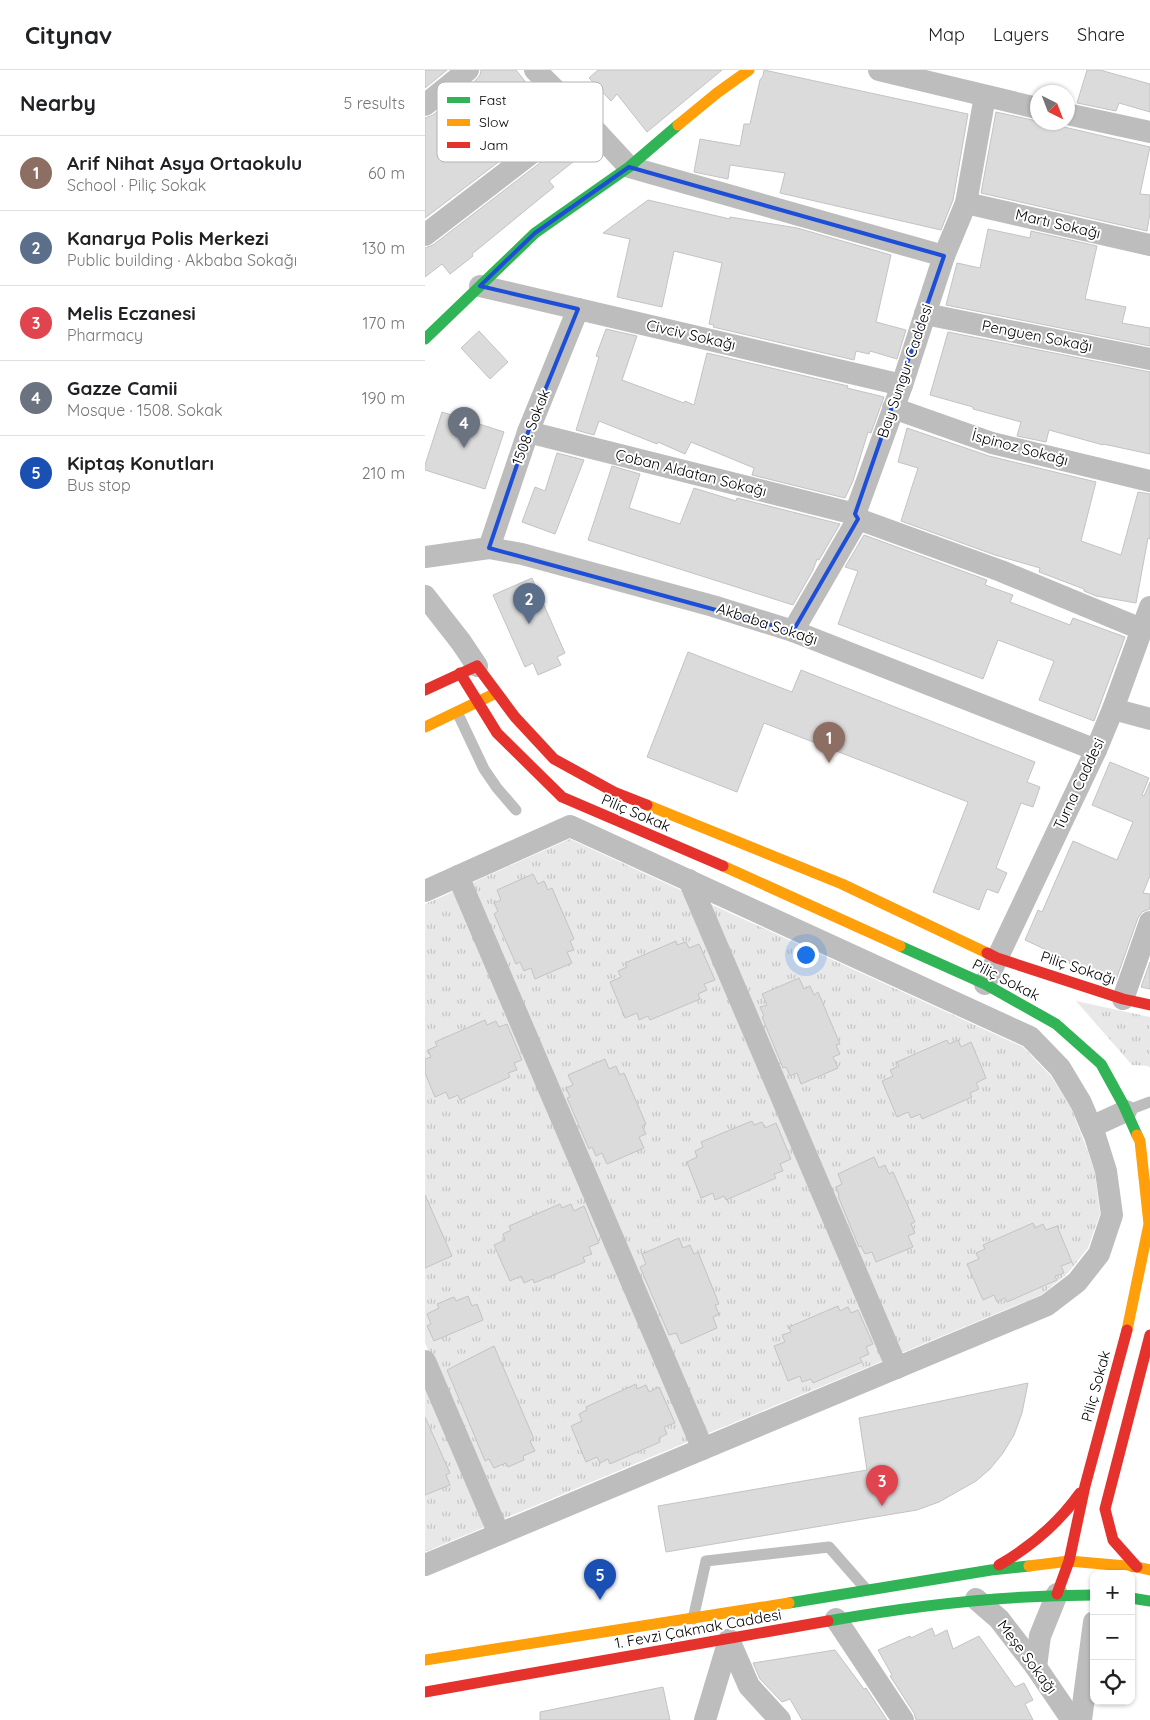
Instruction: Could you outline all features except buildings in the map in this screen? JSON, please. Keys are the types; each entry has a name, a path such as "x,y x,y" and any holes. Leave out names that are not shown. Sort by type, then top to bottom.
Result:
{"street":[{"path":"453,82 468,70"},
{"path":"535,70 547,82"},
{"path":"425,339 535,233 629,167 717,93 749,70"},
{"path":"879,70 1030,106"},
{"path":"425,105 437,95"},
{"name":"Bay Sungur Caddesi","path":"793,631 856,517 944,256 966,203 985,96"},
{"path":"1075,116 1150,132"},
{"path":"603,139 629,167 944,256"},
{"path":"425,234 519,162"},
{"name":"Martı Sokağı","path":"966,203 1150,245"},
{"name":"Civciv Sokağı","path":"480,286 902,385"},
{"name":"1508. Sokak","path":"489,548 528,432 578,309"},
{"name":"Penguen Sokağı","path":"925,314 1150,359"},
{"name":"İspinoz Sokağı","path":"893,408 992,443 1150,481"},
{"name":"Çoban Aldatan Sokağı","path":"528,432 856,517 1001,571 1141,629"},
{"name":"Akbaba Sokağı","path":"425,557 489,548 522,554 713,606 793,631 1096,750"},
{"path":"425,596 461,642 468,670 425,690"},
{"name":"Turna Caddesi","path":"985,984 1096,750 1150,607"},
{"name":"Piliç Sokak","path":"468,670 497,692 515,717 554,759 614,792 842,884 997,958"},
{"name":"Piliç Sokak","path":"468,670 478,702 497,733 561,797 696,854 985,984 1056,1024 1101,1064 1140,1141 1149,1224 1128,1328 1128,1374 1085,1486 1069,1561 1057,1594"},
{"path":"425,727 497,692"},
{"path":"1113,709 1150,719"},
{"path":"425,891 570,826 1030,1037 1060,1068 1081,1103 1106,1171 1112,1215 1099,1254 1077,1282 1047,1305 425,1565"},
{"path":"458,876 703,1449"},
{"path":"689,880 897,1368"},
{"path":"1123,999 1150,922"},
{"name":"Piliç Sokağı","path":"997,958 1123,999 1150,1005"},
{"path":"1091,1127 1126,1112"},
{"path":"1137,1567 1113,1540 1105,1509 1128,1374 1150,1335"},
{"path":"425,1362 499,1534"},
{"path":"991,1570 1020,1554 1045,1535 1067,1513 1085,1486"},
{"path":"1069,1561 1081,1572"},
{"path":"425,1660 693,1619 991,1570 1069,1561 1137,1567 1150,1570"},
{"path":"1036,1667 1040,1636 1057,1594"},
{"name":"1. Fevzi Çakmak Caddesi","path":"425,1692 729,1640 836,1619 977,1599 1057,1594 1090,1595"},
{"name":"Meşe Sokağı","path":"977,1599 999,1619 1036,1667 1072,1720"},
{"path":"1135,1599 1150,1601"},
{"path":"836,1619 903,1720"},
{"path":"705,1720 729,1640"},
{"path":"729,1640 749,1686 779,1720"},
{"path":"1081,1720 1090,1652"}],"lane":[{"path":"457,712 483,769 516,810"},
{"path":"1126,1112 1150,1102"},
{"path":"693,1619 706,1561 829,1547 867,1590"}],"highlighted area":[{"path":"629,167 944,256 855,514 858,519 793,631 489,548 528,432 578,309 480,286 535,233"}],"green space":[{"path":"570,839 685,892 885,1360 704,1435 469,884"},
{"path":"457,890 692,1440 501,1520 425,1343 425,904"},
{"path":"706,902 1023,1047 1051,1076 1071,1108 1095,1173 1100,1214 1088,1248 1068,1273 1041,1295 899,1354"},
{"path":"1076,1001 1150,1017 1150,1068 1148,1066 1132,1065"},
{"path":"425,1380 487,1526 425,1552"}],"traffic: fast":[{"path":"425,339 535,233 629,167 678,125"},
{"path":"900,946 985,984 1056,1024 1101,1064 1123,1104 1137,1135"},
{"path":"789,1603 991,1570 1029,1566"},
{"path":"828,1621 960,1602 1060,1595 1090,1595"},
{"path":"1135,1599 1150,1601"}],"traffic: slow":[{"path":"678,125 749,70"},
{"path":"425,727 494,694"},
{"path":"647,805 842,884 987,953"},
{"path":"723,866 900,946"},
{"path":"1127,1330 1149,1224 1140,1141 1137,1135"},
{"path":"1029,1566 1069,1561 1137,1567 1150,1570"},
{"path":"425,1660 789,1603"}],"traffic: jam":[{"path":"425,690 477,666 515,717 554,759 614,792 647,805"},
{"path":"460,673 497,733 562,797 723,866"},
{"path":"987,953 997,958 1123,999 1150,1005"},
{"path":"1057,1594 1069,1561 1085,1486 1127,1330"},
{"path":"1137,1567 1113,1540 1105,1509 1150,1335"},
{"path":"999,1565 1044,1534 1063,1515 1080,1493"},
{"path":"425,1692 828,1621"}],"place":[{"name":"Gazze Camii","path":"464,448"},
{"name":"Kanarya Polis Merkezi","path":"529,624"},
{"name":"Arif Nihat Asya Ortaokulu","path":"829,763"},
{"name":"Melis Eczanesi","path":"882,1506"},
{"name":"Kiptaş Konutları","path":"600,1600"}]}
